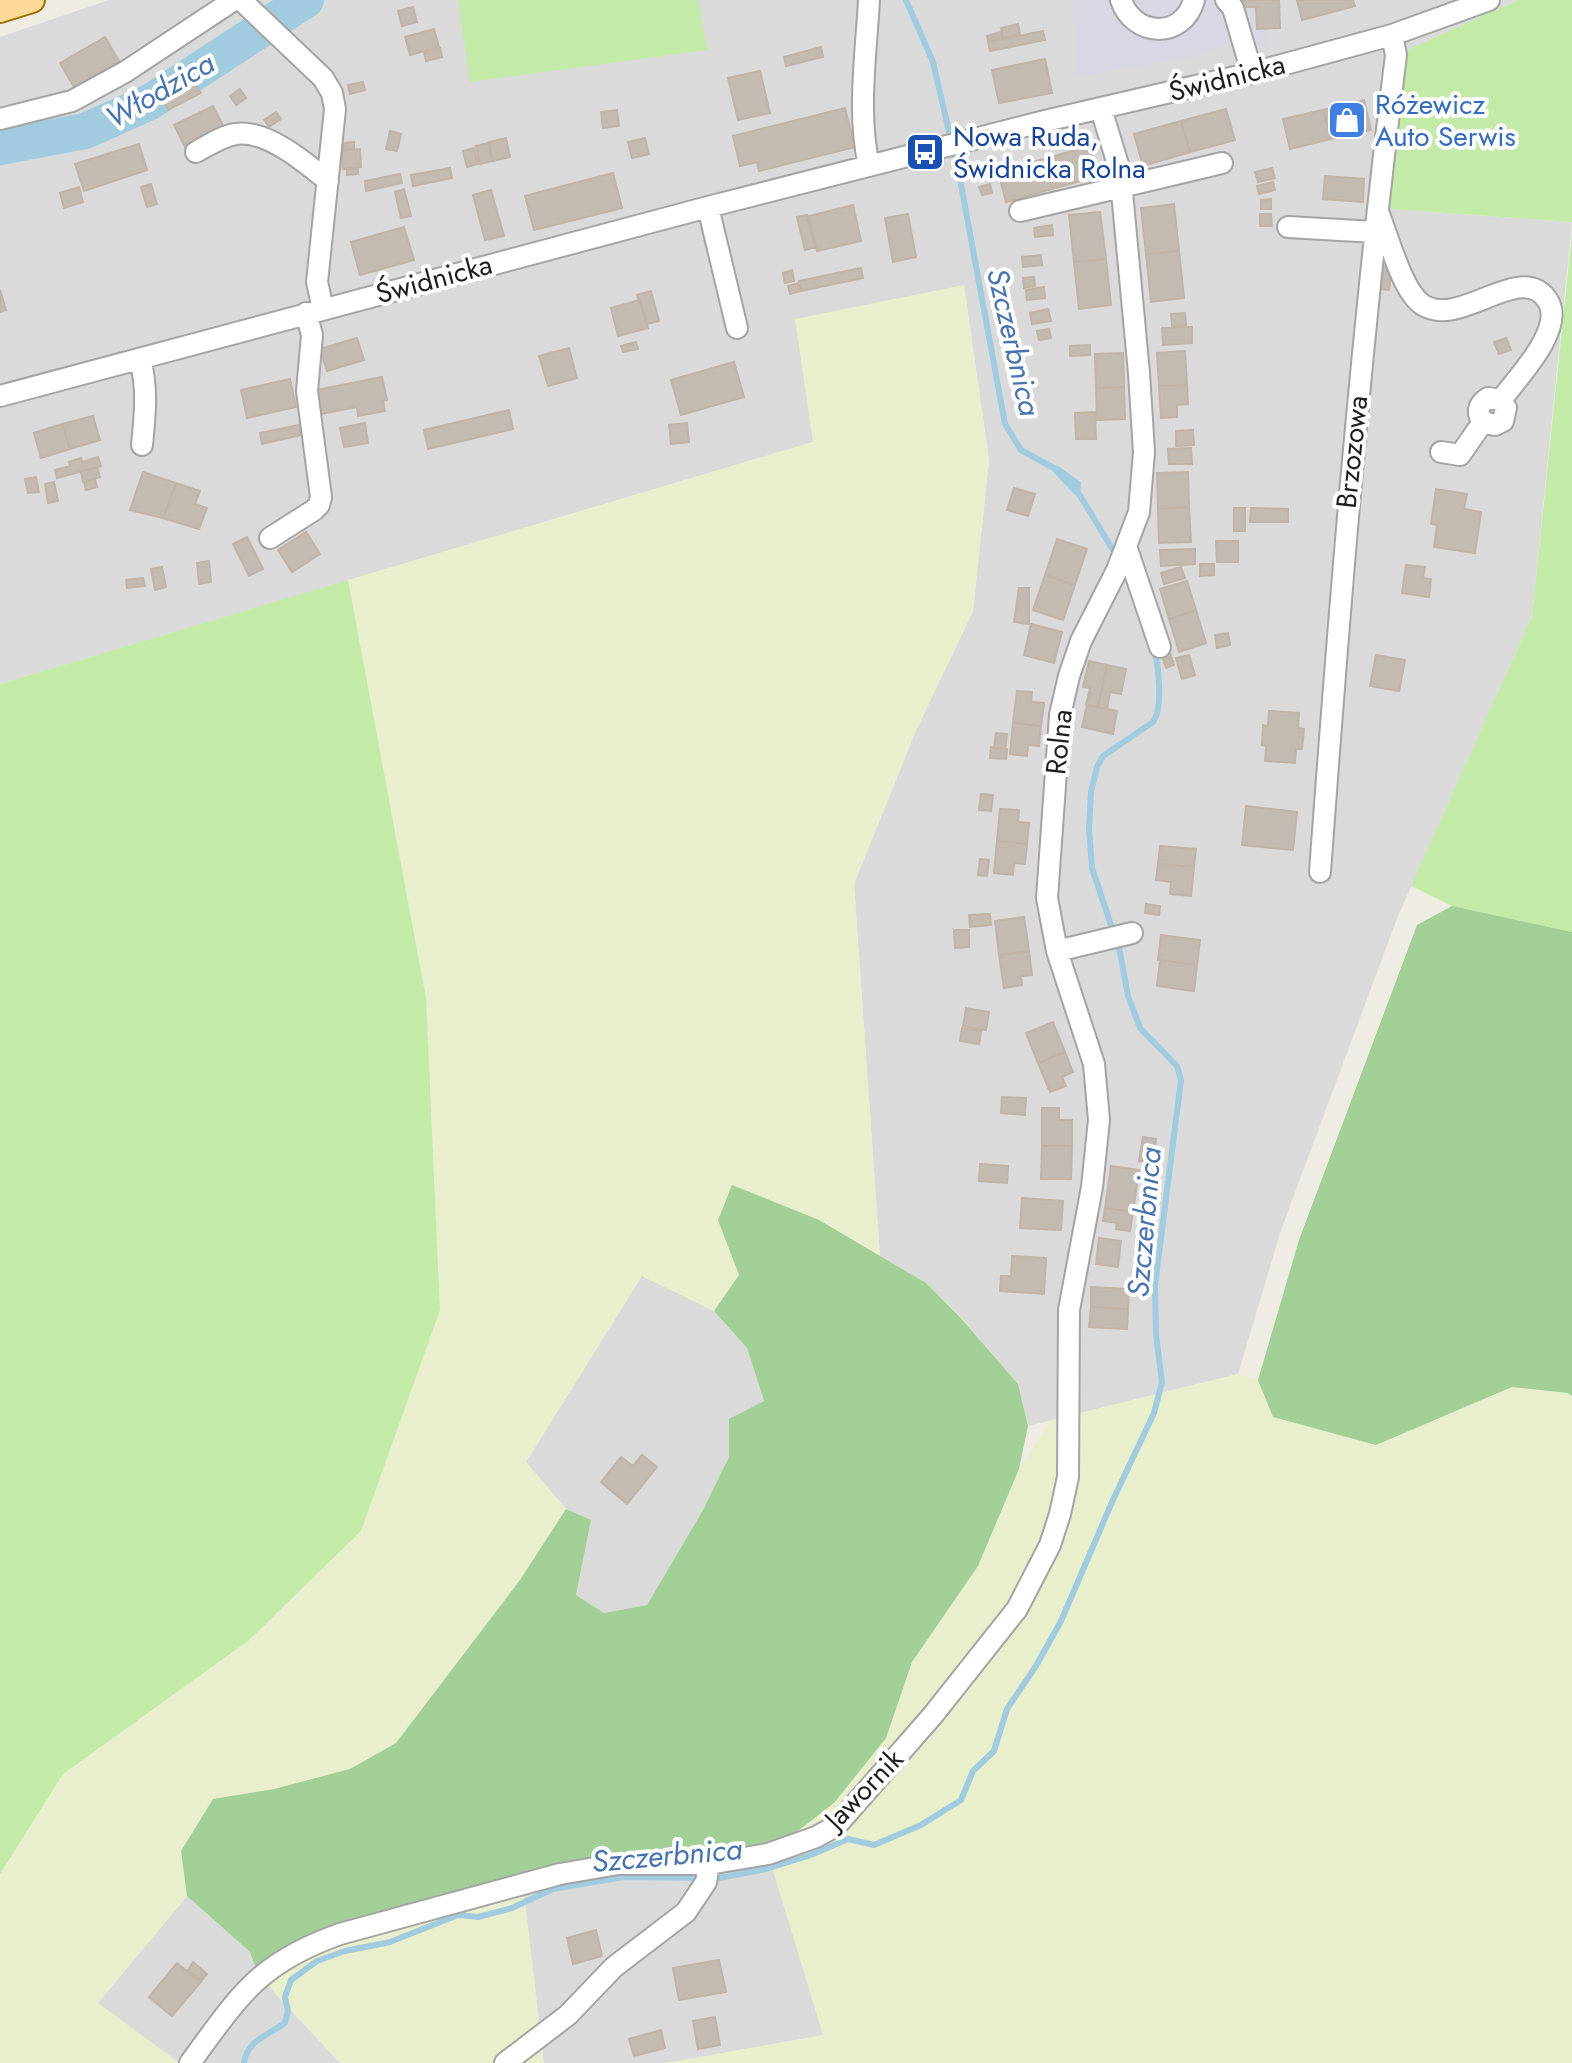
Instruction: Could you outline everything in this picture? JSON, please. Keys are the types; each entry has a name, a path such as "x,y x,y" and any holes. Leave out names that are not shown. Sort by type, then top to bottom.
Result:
{"main road":[{"path":"0,10 32,0"}],"street":[{"path":"869,0 864,89 864,143 869,166"},
{"path":"1121,0 1127,14 1136,23 1148,29 1161,30 1173,27 1184,19 1194,0"},
{"path":"1226,0 1233,8 1252,73"},
{"name":"Świdnicka","path":"0,396 708,207 1252,73 1392,35 1489,0"},
{"path":"0,119 72,101 241,2 284,38 323,78 332,93 335,109 307,391 321,497 314,510 270,538"},
{"name":"Brzozowa","path":"1320,872 1346,520 1377,208 1396,55 1392,35"},
{"name":"Rolna","path":"1067,1384 1069,1310 1092,1187 1099,1120 1094,1064 1057,951 1047,898 1060,715 1081,641 1127,549 1139,512 1144,452 1120,171 1101,109"},
{"path":"196,152 228,136 249,133 303,161 328,181"},
{"path":"1020,211 1222,163"},
{"path":"708,207 737,328"},
{"path":"1377,208 1407,285 1413,296 1429,308 1462,308 1524,286 1544,295 1553,314 1548,335 1501,400 1493,398 1483,401 1479,409 1483,422 1460,455 1441,452"},
{"path":"1288,227 1375,232"},
{"path":"140,359 147,399 142,445"},
{"path":"1127,549 1160,647"},
{"path":"1057,951 1132,933"},
{"name":"Jawornik","path":"190,2063 236,2000 259,1976 313,1943 560,1874 618,1864 709,1864 768,1854 836,1826 933,1715 1017,1609 1050,1545 1060,1514 1068,1477 1067,1384"},
{"path":"505,2063 568,2015 614,1967 686,1912 706,1882 709,1864"}],"shaded area":[{"path":"109,0 1518,0 1397,55 1378,208 1572,222 1532,616 1398,916 1281,1230 1238,1374 1028,1426 1018,1384 961,1317 926,1283 880,1256 854,884 914,735 973,611 989,460 964,286 813,442 0,684 0,37"},
{"path":"1073,0 1241,0 1242,7 1256,7 1257,29 1266,29 1270,46 1230,51 1229,45 1191,57 1075,77"},
{"path":"642,1276 714,1311 747,1348 764,1401 729,1420 729,1457 703,1510 647,1605 604,1613 576,1595 591,1520 566,1509 526,1462"},
{"path":"768,1854 824,2035 666,2063 540,2063 523,1884"},
{"path":"187,1896 250,1952 259,1976 340,2063 179,2063 98,2003"}],"green space":[{"path":"458,0 698,0 707,50 470,82"},
{"path":"1518,0 1572,0 1572,222 1377,208 1396,55"},
{"path":"1572,233 1572,932 1452,906 1411,886 1532,616"},
{"path":"964,285 989,460 973,611 914,735 854,884 880,1256 819,1220 718,1220 739,1275 714,1311 642,1276 526,1462 566,1509 520,1580 396,1743 350,1769 274,1789 213,1799 181,1850 187,1896 98,2003 179,2063 0,2063 0,1874 63,1774 248,1641 361,1531 440,1310 426,998 348,580 813,442 795,319"},
{"path":"348,580 426,998 440,1310 361,1531 248,1641 63,1774 0,1874 0,684"},
{"path":"1452,906 1572,932 1572,1396 1512,1387 1376,1445 1273,1417 1258,1380 1299,1240 1417,925"},
{"path":"732,1185 819,1220 926,1283 1018,1384 1028,1426 1019,1469 978,1566 912,1662 886,1738 834,1803 768,1854 629,1864 380,1922 259,1976 250,1952 187,1896 181,1851 213,1799 274,1789 350,1769 396,1743 520,1580 566,1509 591,1520 576,1595 604,1613 647,1605 703,1510 729,1457 729,1419 764,1401 747,1348 714,1311 739,1275 718,1220"},
{"path":"1238,1374 1258,1380 1273,1417 1376,1445 1512,1387 1572,1396 1572,2063 666,2063 823,2035 768,1854 885,1738 912,1662 978,1566 1019,1469 1051,1420"},
{"path":"523,1884 544,2063 340,2063 259,1976 313,1943"}],"water":[{"path":"1058,466 1081,482 1080,494 1076,496 1055,474 1053,471"}],"building":[{"path":"1241,0 1279,0 1280,28 1257,29 1256,7 1241,7"},
{"path":"1297,0 1353,0 1355,6 1302,20"},
{"path":"413,7 417,22 402,26 398,11"},
{"path":"1018,24 1020,34 1003,38 1001,28"},
{"path":"434,29 439,47 410,55 405,37"},
{"path":"1043,31 1045,40 990,51 988,42"},
{"path":"1001,32 1002,38 988,41 987,36"},
{"path":"105,37 119,61 74,87 60,63"},
{"path":"821,47 823,57 786,66 784,57"},
{"path":"440,48 442,57 426,61 424,52"},
{"path":"1045,59 1052,93 999,103 992,70"},
{"path":"760,71 770,113 738,120 728,78"},
{"path":"363,82 365,90 350,94 348,85"},
{"path":"194,83 201,93 168,110 164,102"},
{"path":"240,89 246,98 236,105 230,96"},
{"name":"Różewicz Auto Serwis","path":"1364,100 1371,130 1331,139 1323,110"},
{"path":"213,106 226,131 187,151 174,125"},
{"path":"845,108 855,147 759,171 757,162 740,166 733,136"},
{"path":"1226,109 1235,140 1190,152 1181,121"},
{"path":"617,110 619,126 603,128 601,112"},
{"path":"1323,110 1331,139 1290,149 1283,119"},
{"path":"276,112 281,119 269,127 264,120"},
{"path":"1181,121 1190,152 1143,166 1134,134"},
{"path":"390,131 401,134 397,151 386,149"},
{"path":"506,138 510,157 493,161 489,142"},
{"path":"645,138 649,154 632,158 628,142"},
{"path":"354,142 354,149 344,150 343,143"},
{"path":"488,143 492,161 480,164 476,146"},
{"path":"139,144 147,170 84,191 75,164"},
{"path":"1090,146 1098,176 1052,189 1044,159"},
{"path":"474,148 478,164 467,167 463,151"},
{"path":"360,149 361,167 343,169 342,151"},
{"path":"1044,159 1052,189 1006,202 998,171"},
{"path":"358,168 358,174 347,175 347,169"},
{"path":"450,168 452,178 413,186 411,175"},
{"path":"1272,168 1275,178 1258,182 1255,172"},
{"path":"613,173 622,208 534,230 525,196"},
{"path":"400,174 402,183 366,191 365,181"},
{"path":"1325,176 1364,179 1363,202 1323,199"},
{"path":"1273,182 1275,190 1259,194 1257,186"},
{"path":"151,184 157,204 147,207 141,187"},
{"path":"990,184 992,193 982,195 979,187"},
{"path":"79,187 83,202 64,208 60,193"},
{"path":"404,189 411,216 401,218 395,192"},
{"path":"491,190 504,236 485,240 473,195"},
{"path":"1271,199 1271,209 1261,209 1261,200"},
{"path":"1174,204 1179,251 1146,254 1141,208"},
{"path":"853,205 861,241 817,251 809,216"},
{"path":"1100,212 1106,259 1074,262 1069,215"},
{"path":"908,214 916,257 893,262 885,218"},
{"path":"1260,214 1271,214 1272,226 1260,226"},
{"path":"807,215 815,247 805,250 797,217"},
{"path":"1052,225 1053,235 1035,237 1034,228"},
{"path":"404,227 414,260 360,275 351,242"},
{"path":"1179,251 1184,298 1151,302 1146,254"},
{"path":"1041,255 1042,265 1023,267 1022,257"},
{"path":"1106,259 1111,305 1079,309 1074,262"},
{"path":"1382,267 1392,268 1389,290 1380,289"},
{"path":"861,268 863,278 801,291 799,281"},
{"path":"792,270 794,281 785,283 783,273"},
{"path":"1034,277 1035,286 1024,288 1023,278"},
{"path":"799,283 801,291 790,294 788,286"},
{"path":"1044,287 1045,298 1027,300 1026,290"},
{"path":"0,290 6,310 0,312"},
{"path":"651,291 659,321 647,324 637,295"},
{"path":"640,300 648,328 618,336 611,308"},
{"path":"1048,309 1051,321 1032,324 1030,313"},
{"path":"1185,313 1186,325 1172,326 1171,314"},
{"path":"1192,327 1192,343 1163,345 1162,328"},
{"path":"1049,329 1051,338 1039,340 1037,331"},
{"path":"357,338 364,360 327,371 320,349"},
{"path":"1506,338 1511,350 1499,354 1494,342"},
{"path":"636,342 638,349 623,352 621,346"},
{"path":"1090,345 1090,355 1070,356 1070,346"},
{"path":"569,348 577,378 548,386 539,356"},
{"path":"1185,351 1187,385 1159,386 1157,353"},
{"path":"1123,353 1124,387 1096,388 1095,354"},
{"path":"734,362 744,397 681,415 671,380"},
{"path":"382,377 387,400 383,401 385,411 358,416 357,407 316,415 312,391"},
{"path":"290,379 296,407 247,418 241,390"},
{"path":"1187,385 1188,404 1177,405 1177,417 1161,418 1159,386"},
{"path":"1124,387 1125,419 1097,420 1096,388"},
{"path":"509,410 513,429 428,449 424,430"},
{"path":"1095,412 1096,439 1076,439 1075,413"},
{"path":"93,416 100,440 70,449 62,424"},
{"path":"365,423 368,443 344,447 340,428"},
{"path":"687,423 689,442 671,444 669,425"},
{"path":"62,424 70,449 41,458 34,433"},
{"path":"299,425 301,435 262,444 260,433"},
{"path":"1193,430 1194,445 1176,446 1176,431"},
{"path":"1191,448 1192,464 1169,464 1168,449"},
{"path":"98,457 101,466 57,478 55,470 70,466 69,462"},
{"path":"97,467 100,477 83,482 81,472"},
{"path":"143,472 176,483 163,518 130,510"},
{"path":"1188,472 1189,507 1158,509 1157,473"},
{"path":"36,477 39,492 28,493 25,479"},
{"path":"95,479 97,487 86,490 84,482"},
{"path":"54,482 58,501 48,503 45,484"},
{"path":"176,483 200,491 195,504 207,508 199,529 163,518"},
{"path":"1014,488 1035,494 1028,516 1007,510"},
{"path":"1436,489 1467,494 1464,509 1481,512 1475,553 1434,547 1437,525 1431,524"},
{"path":"1189,507 1191,542 1159,543 1158,509"},
{"path":"1234,508 1245,508 1245,531 1234,531"},
{"path":"1251,508 1288,509 1288,522 1250,522"},
{"path":"306,532 320,554 292,572 278,550"},
{"path":"247,537 263,569 249,576 233,544"},
{"path":"1057,539 1087,549 1075,585 1045,575"},
{"path":"1216,541 1238,541 1238,562 1217,562"},
{"path":"1195,549 1195,564 1161,566 1160,550"},
{"path":"209,561 211,582 199,584 197,563"},
{"path":"1200,564 1214,564 1214,575 1200,576"},
{"path":"1406,565 1425,567 1423,578 1431,579 1429,597 1402,593"},
{"path":"162,567 166,587 155,590 151,569"},
{"path":"1181,567 1185,578 1164,584 1161,573"},
{"path":"1045,575 1075,585 1063,620 1033,610"},
{"path":"143,578 145,586 127,588 126,580"},
{"path":"1187,581 1196,610 1169,619 1160,589"},
{"path":"1019,588 1029,588 1029,624 1014,622"},
{"path":"1196,610 1206,643 1179,652 1169,619"},
{"path":"1031,624 1062,632 1054,663 1024,655"},
{"path":"1228,633 1230,645 1217,648 1215,635"},
{"path":"1169,650 1174,665 1166,668 1161,653"},
{"path":"1189,655 1195,675 1182,679 1176,658"},
{"path":"1376,655 1405,660 1399,691 1370,686"},
{"path":"1089,661 1107,665 1098,707 1086,705 1090,688 1083,687"},
{"path":"1107,665 1126,669 1121,694 1110,692 1107,709 1098,707"},
{"path":"1017,691 1032,692 1031,702 1044,703 1041,726 1013,723"},
{"path":"1087,705 1117,711 1113,734 1082,727"},
{"path":"1269,711 1299,713 1298,728 1304,729 1302,749 1296,749 1295,763 1265,761 1263,725 1268,726"},
{"path":"1013,723 1041,726 1039,746 1028,745 1027,756 1010,754"},
{"path":"996,733 1007,734 1005,749 994,748"},
{"path":"991,747 1007,749 1006,759 990,758"},
{"path":"981,794 993,795 991,811 979,810"},
{"path":"1246,806 1297,812 1293,850 1242,845"},
{"path":"1000,809 1019,810 1018,822 1029,823 1027,844 997,841"},
{"path":"997,841 1027,844 1025,864 1014,863 1013,875 994,873"},
{"path":"1160,846 1196,849 1194,867 1158,864"},
{"path":"980,859 989,860 987,876 978,875"},
{"path":"1158,864 1194,867 1191,896 1170,894 1171,882 1156,880"},
{"path":"1146,904 1160,906 1159,915 1145,913"},
{"path":"990,914 991,925 970,927 969,915"},
{"path":"1024,917 1029,951 999,955 995,921"},
{"path":"954,930 969,930 969,947 955,948"},
{"path":"1161,935 1200,940 1197,965 1158,960"},
{"path":"1029,951 1032,975 1021,976 1022,985 1004,988 999,955"},
{"path":"1160,960 1197,965 1194,991 1157,986"},
{"path":"966,1008 989,1012 986,1030 963,1026"},
{"path":"1053,1022 1065,1052 1038,1063 1026,1033"},
{"path":"962,1028 981,1031 979,1044 960,1041"},
{"path":"1065,1052 1073,1072 1062,1077 1066,1086 1050,1092 1038,1063"},
{"path":"1002,1097 1026,1098 1025,1115 1001,1113"},
{"path":"1042,1108 1059,1108 1059,1120 1072,1120 1072,1146 1042,1146"},
{"path":"1143,1137 1156,1139 1152,1163 1139,1161"},
{"path":"1042,1146 1072,1146 1071,1179 1041,1179"},
{"path":"980,1164 1008,1166 1007,1183 979,1181"},
{"path":"1111,1166 1139,1170 1133,1212 1105,1208"},
{"path":"1022,1198 1063,1201 1061,1230 1020,1228"},
{"path":"1105,1208 1133,1212 1130,1231 1116,1229 1117,1223 1103,1221"},
{"path":"1099,1238 1121,1241 1118,1267 1096,1264"},
{"path":"1012,1256 1046,1258 1044,1294 1000,1291 1001,1276 1011,1276"},
{"path":"1091,1287 1129,1289 1128,1309 1091,1307"},
{"path":"1091,1307 1128,1309 1127,1329 1089,1327"},
{"path":"642,1455 657,1467 627,1504 601,1482 621,1457 633,1466"},
{"path":"596,1930 602,1956 573,1964 567,1938"},
{"path":"719,1960 726,1992 679,2000 673,1968"},
{"path":"193,1962 207,1974 201,1981 188,1970"},
{"path":"177,1963 201,1982 172,2016 149,1997"},
{"path":"715,2017 720,2045 698,2049 693,2021"},
{"path":"661,2030 665,2048 634,2056 629,2039"}],"waterway":[{"name":"Włodzica","path":"0,147 85,131 150,102 306,0"},
{"name":"Szczerbnica","path":"906,0 933,62 960,179 1005,424 1021,450 1061,472"},
{"name":"Szczerbnica","path":"1076,489 1116,555"},
{"name":"Szczerbnica","path":"244,2063 249,2049 259,2039 285,2023 288,2011 285,1997 291,1980 317,1961 345,1951 390,1942 458,1915 478,1917 512,1908 553,1889 624,1877 719,1878 766,1869 848,1839 874,1845 921,1825 961,1800 973,1771 994,1751 1007,1709 1061,1621 1154,1413 1162,1382 1156,1334 1155,1285 1181,1080 1177,1066 1140,1028 1128,996 1120,952 1092,868 1089,829 1091,792 1103,756 1153,722 1156,716 1159,687 1154,650"}],"place":[{"name":"Różewicz Auto Serwis","path":"1347,120"},
{"name":"Nowa Ruda, Świdnicka Rolna","path":"925,152"}]}
